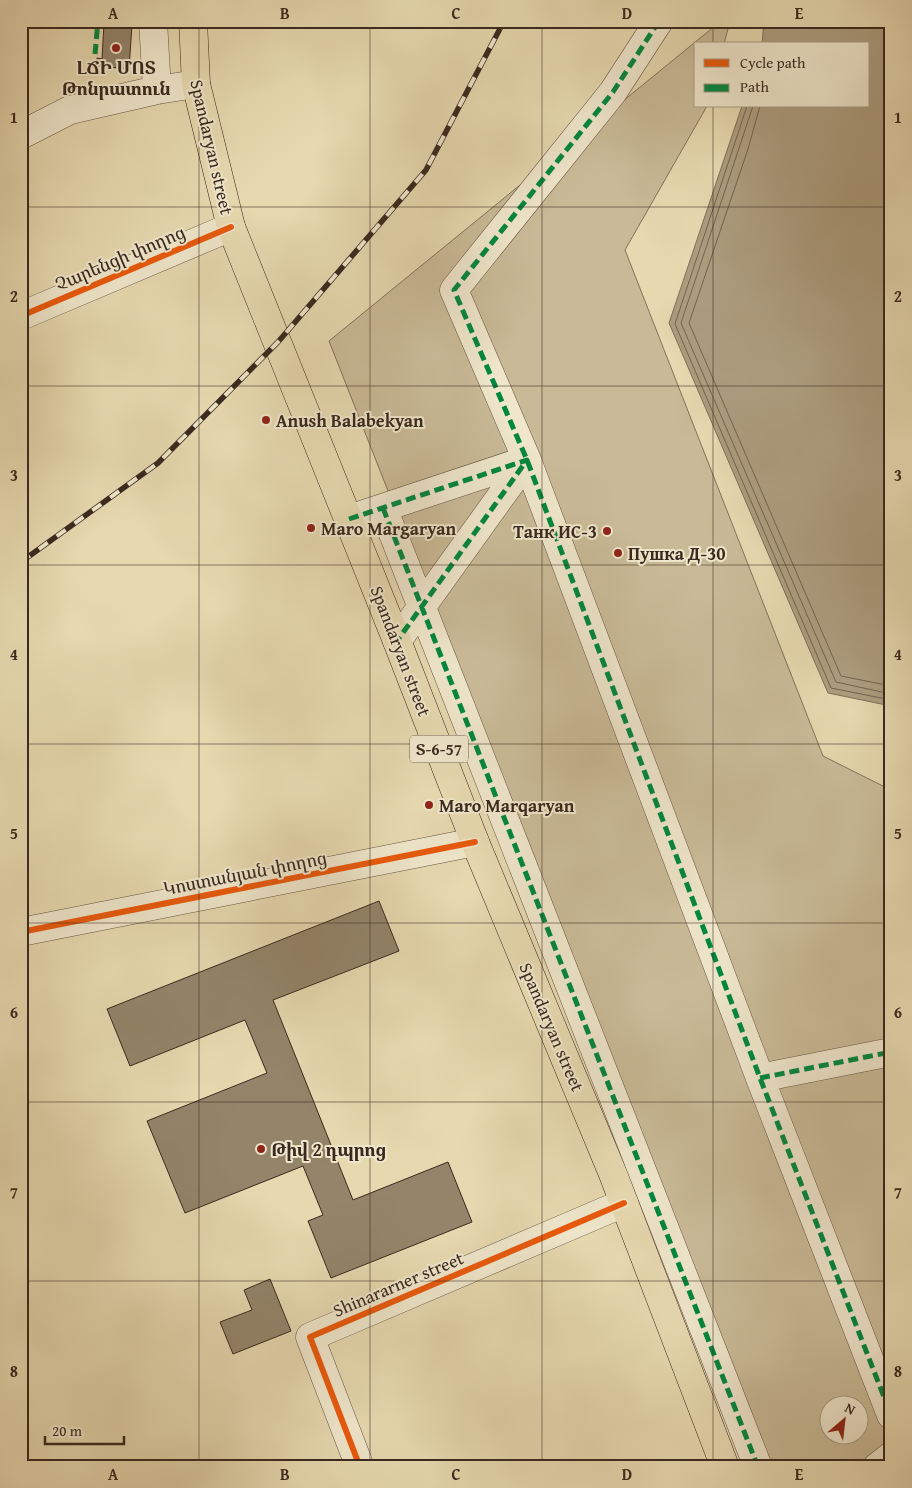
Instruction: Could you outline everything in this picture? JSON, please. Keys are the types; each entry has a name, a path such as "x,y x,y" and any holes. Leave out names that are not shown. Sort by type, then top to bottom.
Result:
{"main road":[{"name":"Spandaryan street","path":"193,21 196,84 231,227 398,641 476,842 624,1203 725,1467"}],"street":[{"path":"153,21 157,90"},
{"path":"659,21 613,92 454,290 527,460 760,1078 891,1415"},
{"path":"21,135 70,110 157,90 196,84"},
{"name":"Չարենցի փողոց","path":"21,316 231,227"},
{"path":"349,519 527,460"},
{"path":"398,641 527,460"},
{"path":"383,508 423,606 758,1467"},
{"name":"Կոստանյան փողոց","path":"21,932 476,842"},
{"path":"760,1078 891,1052"},
{"name":"Shinararner street","path":"360,1467 310,1337 624,1203"},
{"path":"877,1467 891,1456"}],"shaded area":[{"path":"721,21 730,21 725,42 695,42"},
{"path":"694,43 694,108 706,108 625,250 823,756 891,790 891,1467 768,1467 570,953 329,341"}],"water":[{"path":"764,21 891,21 891,706 828,693 669,323 741,108 870,108 870,42 762,42"}],"building":[{"name":"ԼՃԻ ՄՈՏ Թոնրատուն","path":"104,23 132,24 129,69 96,66 97,58 102,59"},
{"path":"379,901 399,951 273,1000 353,1200 448,1162 472,1222 331,1278 308,1221 323,1215 303,1166 185,1213 147,1121 267,1073 245,1020 130,1066 107,1009"},
{"path":"270,1279 291,1331 233,1354 220,1322 252,1310 244,1290"}],"railway":[{"path":"21,562 158,463 278,342 426,170 504,21"}],"marked path":[{"path":"95,54 98,21"},
{"path":"659,21 613,92 454,290 527,460 760,1078 891,1415"},
{"path":"349,519 527,460 397,641"},
{"path":"383,508 758,1467"},
{"path":"760,1078 891,1052"},
{"path":"877,1467 891,1456"}],"cycle path":[{"path":"21,316 231,227"},
{"path":"21,932 475,842"},
{"path":"360,1467 310,1337 624,1203"}],"place":[{"name":"ԼՃԻ ՄՈՏ Թոնրատուն","path":"116,48"},
{"name":"Anush Balabekyan","path":"266,420"},
{"name":"Maro Margaryan","path":"311,528"},
{"name":"Танк ИС-3","path":"607,531"},
{"name":"Пушка Д-30","path":"618,553"},
{"name":"Maro Marqaryan","path":"429,805"},
{"name":"Թիվ 2 դպրոց","path":"261,1149"}]}
